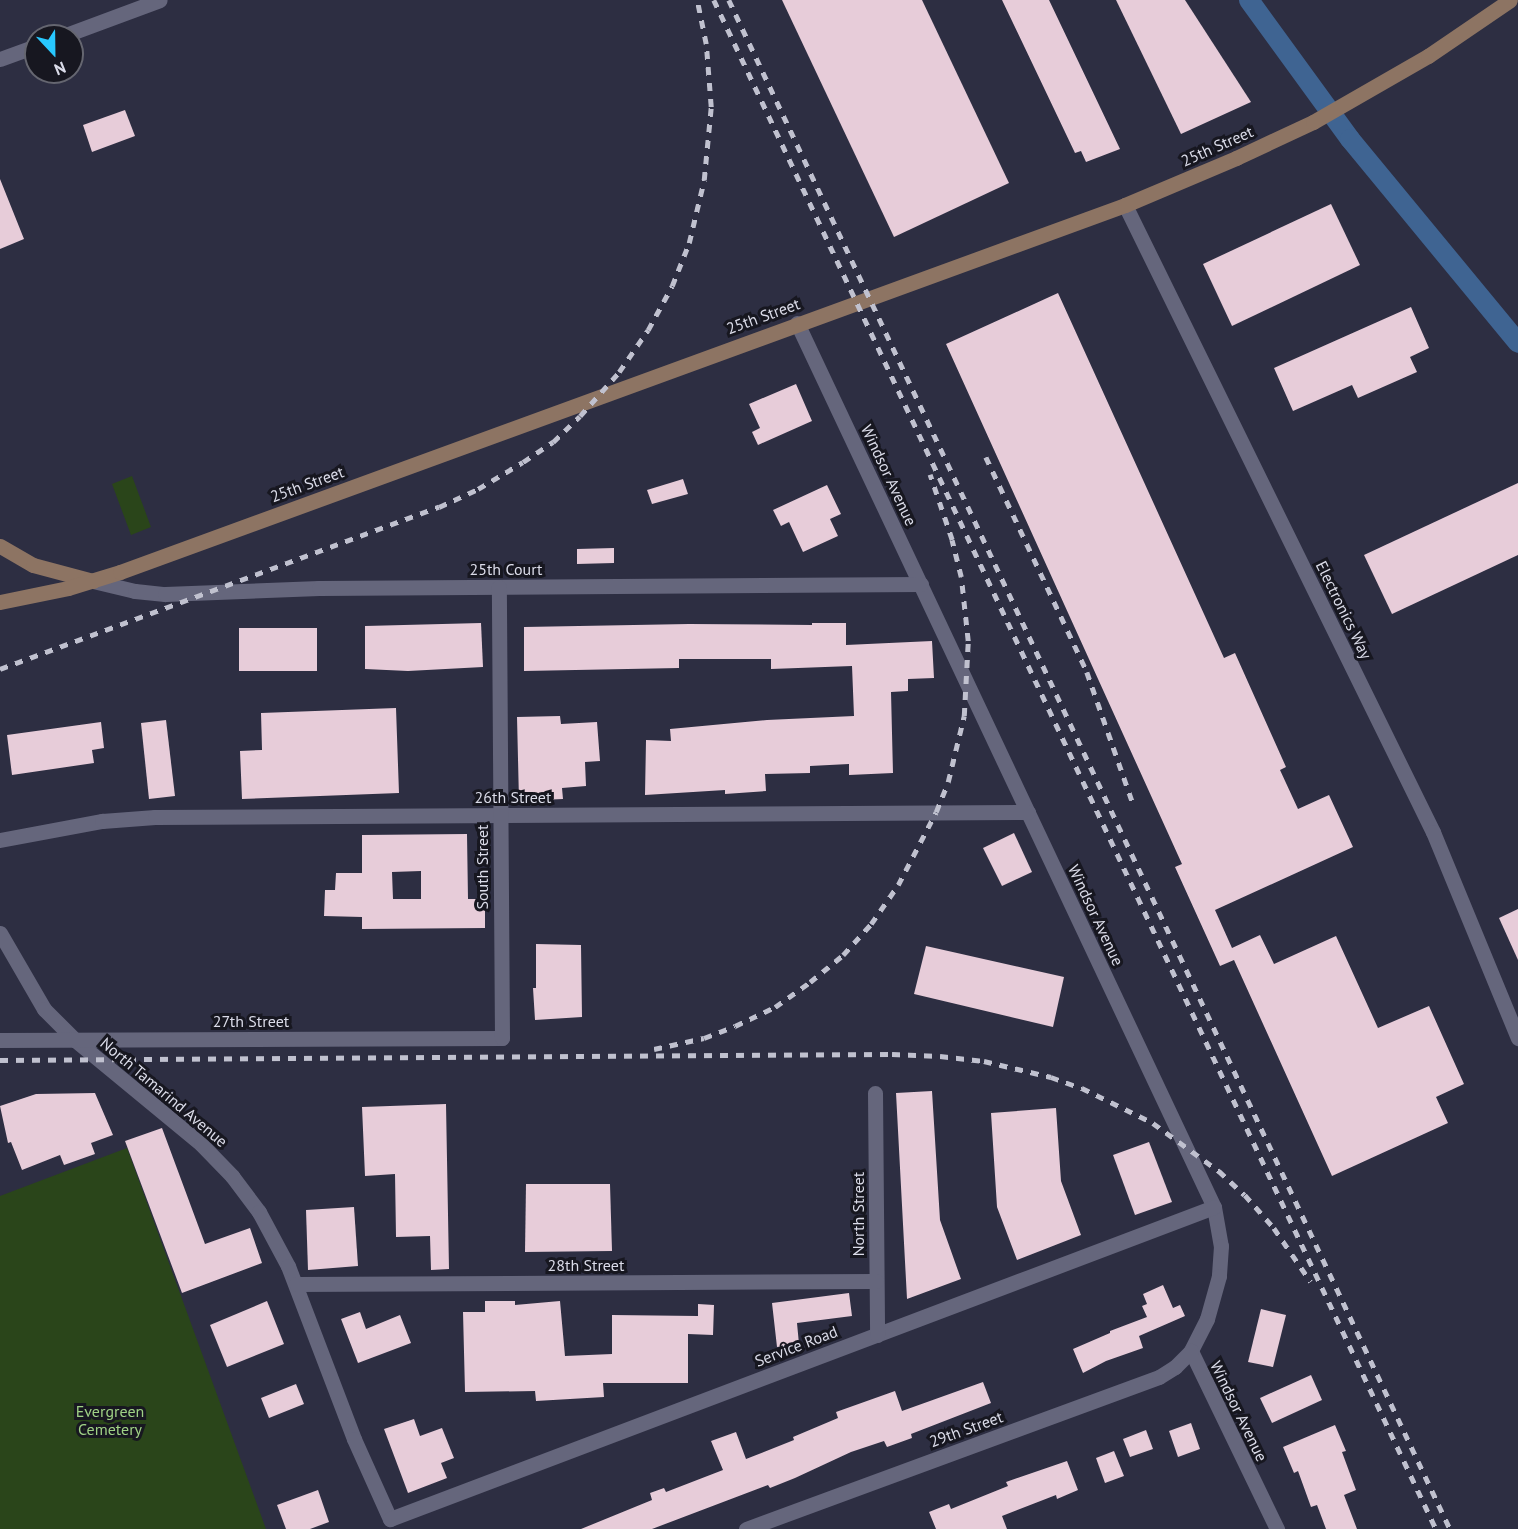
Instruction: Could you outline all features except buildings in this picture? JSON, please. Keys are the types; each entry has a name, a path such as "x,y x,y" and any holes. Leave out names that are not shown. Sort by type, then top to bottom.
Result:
{"main road":[{"name":"25th Street","path":"4,601 93,581 1125,205 1236,158 1313,122 1428,56 1510,0"},
{"path":"0,546 33,565 93,581"},
{"path":"0,585 4,601"}],"street":[{"path":"84,28 160,0"},
{"path":"0,59 24,50"},
{"name":"Electronics Way","path":"1125,205 1433,832 1518,1038"},
{"name":"Windsor Avenue","path":"797,323 1214,1207 1221,1246 1219,1276 1207,1320 1191,1351 1276,1529"},
{"name":"25th Court","path":"93,581 135,591 165,594 319,588 921,584"},
{"name":"South Street","path":"499,587 502,1038"},
{"name":"26th Street","path":"0,840 92,822 155,818 1028,812"},
{"name":"North Tamarind Avenue","path":"0,933 44,1009 75,1040 201,1144 232,1176 275,1239 296,1284 354,1438 390,1519"},
{"name":"27th Street","path":"0,1040 502,1038"},
{"name":"North Street","path":"875,1093 877,1335"},
{"name":"Service Road","path":"390,1519 1214,1207"},
{"name":"28th Street","path":"296,1284 876,1281"},
{"name":"29th Street","path":"746,1529 1159,1377 1175,1367 1191,1351"}],"green space":[{"path":"132,476 151,527 131,535 112,484"},
{"name":"Evergreen Cemetery","path":"127,1148 266,1529 0,1529 0,1196"}],"waterway":[{"path":"1249,0 1350,139 1518,343"}],"railway":[{"path":"0,669 439,507 478,489 553,442 580,416 619,372 648,330 672,286 689,243 704,180 711,107 706,44 697,0"},
{"path":"714,0 1436,1529"},
{"path":"729,0 1450,1529"},
{"path":"986,457 1087,672 1133,803"},
{"path":"654,1049 704,1038 775,1007 843,955 871,924 898,885 936,812 948,782 964,716 968,641 961,577 952,540 930,475"},
{"path":"0,1060 892,1054 984,1061 1051,1077 1082,1088 1153,1123 1219,1171 1245,1195 1274,1228 1311,1282"}]}
